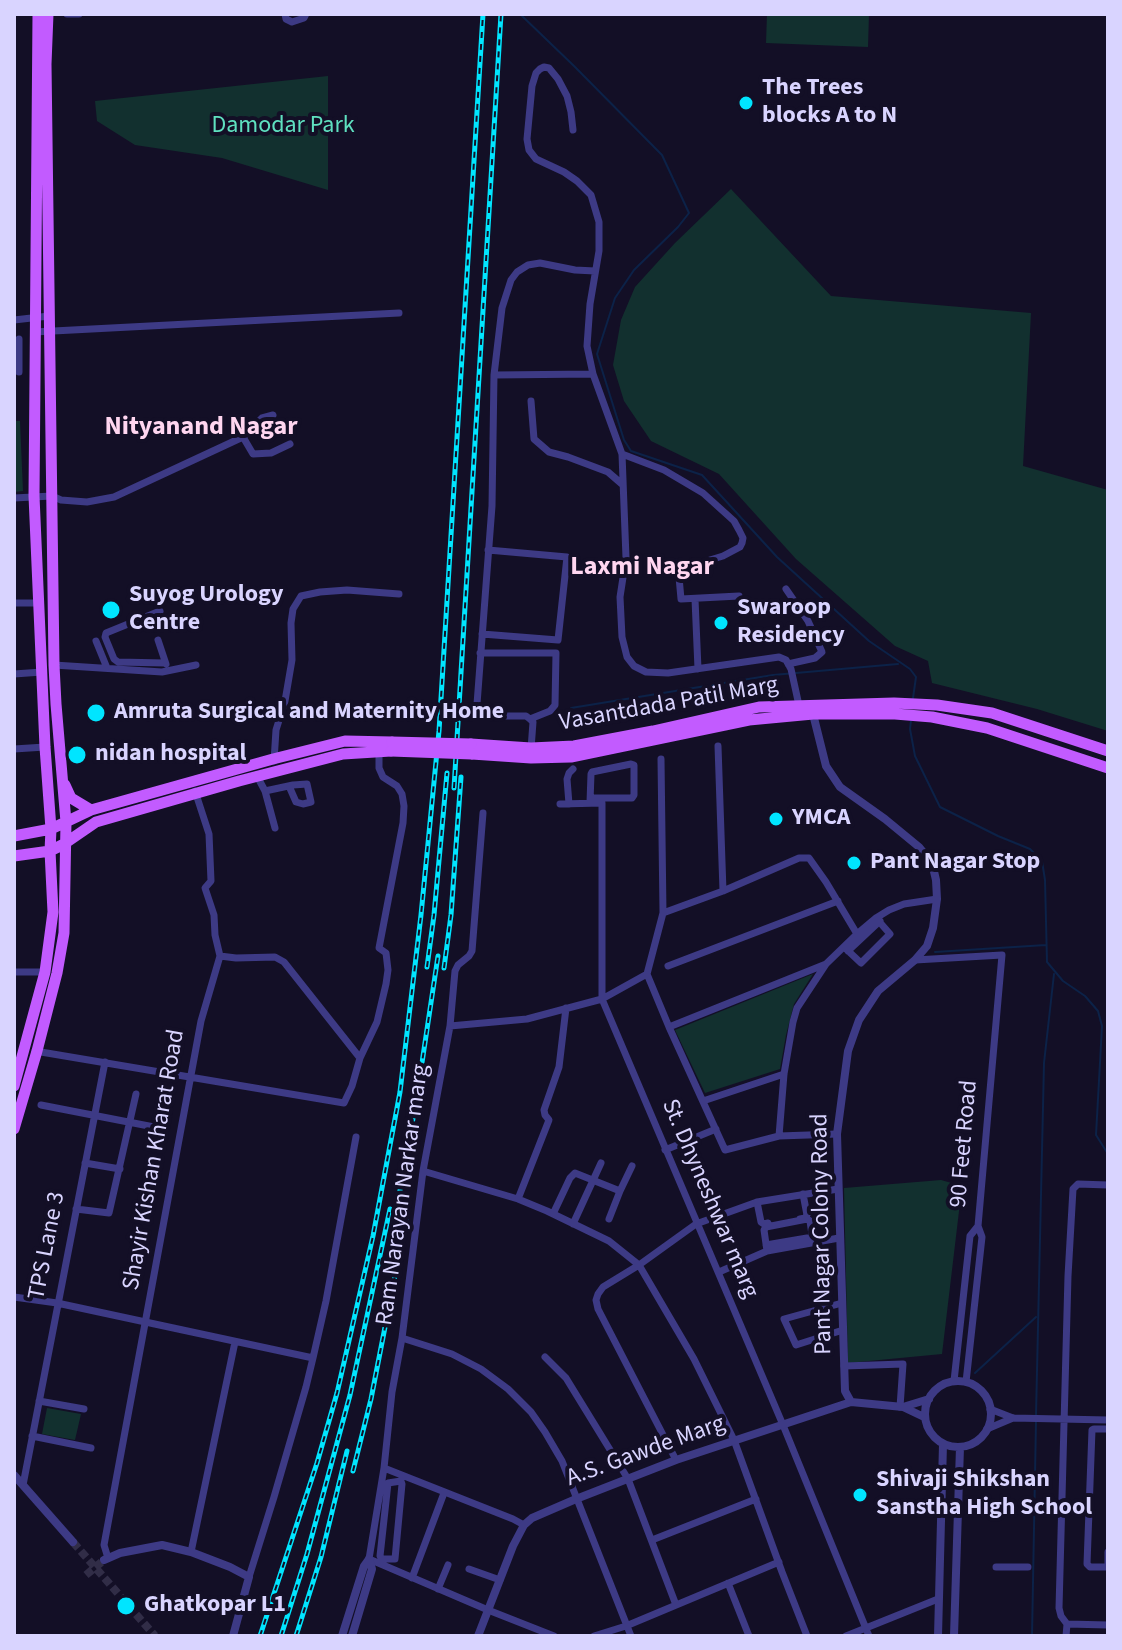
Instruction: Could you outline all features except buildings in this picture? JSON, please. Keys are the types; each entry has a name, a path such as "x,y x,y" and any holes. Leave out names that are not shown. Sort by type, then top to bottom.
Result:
{"main road":[{"path":"38,14 34,496 51,829 51,972"},
{"path":"14,1129 51,972 64,933 66,822 54,665 46,64 48,14"},
{"name":"Vasantdada Patil Marg","path":"14,836 51,829 91,810 115,810 275,765 345,741 392,747 471,749 571,757 617,743 806,711 894,709 992,713 1103,750"},
{"name":"Vasantdada Patil Marg","path":"930,711 1108,768"},
{"path":"1093,763 1103,750"},
{"name":"Vasantdada Patil Marg","path":"238,775 257,776 275,765"},
{"path":"61,777 71,798 91,810"},
{"name":"Vasantdada Patil Marg","path":"14,856 50,851 115,810"},
{"path":"14,1086 16,1071 32,1050"}],"street":[{"path":"67,14 79,14"},
{"path":"285,14 286,19 292,22 304,18 306,14"},
{"path":"573,130 567,96 558,79 549,68 544,67 536,73 532,86 527,139 529,150 536,159 564,172 591,195 599,222 599,251 587,346 593,374 622,454 626,558 620,597 622,637 627,657 634,666 646,672 668,673 746,658 779,657 786,660 806,711"},
{"path":"531,753 533,722 530,719 526,716 486,716 477,704 492,506 494,375 502,308 511,280 528,265 540,263 595,271"},
{"path":"34,332 399,313"},
{"path":"14,320 49,316"},
{"path":"19,339 16,372 34,371"},
{"path":"494,375 593,374"},
{"path":"531,401 534,439 541,446 549,452 608,472 623,485"},
{"path":"14,498 52,496 61,500 87,502 114,497 243,437 262,418 273,415"},
{"path":"243,437 253,454 271,453 290,444"},
{"path":"622,454 664,470 703,493 734,521 739,530 740,547 723,556 700,563 671,563"},
{"path":"482,634 558,640 567,557 488,550"},
{"path":"679,577 680,597 683,599 739,596"},
{"path":"786,589 808,621 822,652 815,658 788,664"},
{"path":"275,765 276,730 292,660 293,609 301,596 347,590 399,594"},
{"path":"695,599 698,669"},
{"path":"14,603 38,603"},
{"path":"160,611 106,633 114,659 118,662 167,666 196,665"},
{"path":"158,640 167,666"},
{"path":"96,641 107,668"},
{"path":"480,653 556,653 555,705 550,711 530,719"},
{"path":"54,665 162,672 167,666"},
{"path":"14,674 42,672"},
{"name":"Pant Nagar Colony Road","path":"806,711 826,766 840,787 919,847 932,863 936,880 937,899 927,946 878,991 859,1020 848,1051 837,1134 845,1391 851,1402"},
{"path":"718,746 723,891"},
{"path":"14,749 45,747"},
{"path":"32,1050 344,1103 377,1022 388,970 386,953 379,948 404,806 397,786 383,777 379,768 392,747"},
{"path":"661,759 663,913 647,974 725,1150 779,1136 837,1134"},
{"path":"560,804 632,798 634,765 592,772 590,800"},
{"path":"569,804 567,779 573,769"},
{"path":"257,776 265,791 275,828"},
{"path":"265,791 289,786"},
{"path":"194,788 209,834 211,881 205,888 214,915 220,956 275,957 284,962 360,1058"},
{"name":"St. Dhyneshwar marg","path":"602,800 602,999 719,1272 867,1632"},
{"name":"Ram Narayan Narkar marg","path":"483,813 472,951 455,971 450,1026 423,1171 402,1338 452,1354 481,1369 508,1389 531,1412 562,1461 631,1636"},
{"path":"663,913 799,858 809,858 857,934"},
{"path":"669,1027 826,964 889,910 904,904 937,899"},
{"path":"668,966 838,901"},
{"path":"846,949 857,934 878,920"},
{"path":"846,949 861,963 890,936 878,920"},
{"name":"90 Feet Road","path":"915,960 1002,955 978,1226 970,1236 954,1381"},
{"name":"Shayir Kishan Kharat Road","path":"106,1559 104,1545 201,1021 220,956"},
{"path":"779,1136 784,1074 793,1022 797,1008 826,964"},
{"path":"14,972 51,972"},
{"path":"450,1026 527,1019 602,999 647,974"},
{"path":"518,1199 549,1120 544,1110 559,1067 566,1008"},
{"name":"TPS Lane 3","path":"23,1485 105,1062"},
{"path":"703,1101 784,1074"},
{"path":"76,1209 109,1213 136,1094"},
{"path":"41,1105 154,1127"},
{"path":"665,1150 716,1129"},
{"path":"233,1636 306,1387 326,1301 356,1137"},
{"path":"85,1163 120,1169"},
{"path":"573,1224 601,1163"},
{"path":"609,1219 632,1166"},
{"path":"423,1171 518,1199 553,1214 609,1241 639,1265 694,1359 734,1440 807,1636"},
{"path":"553,1214 575,1173 620,1191"},
{"path":"1066,1636 1067,1624 1059,1608 1066,1361 1073,1277 1073,1189 1078,1184 1108,1185"},
{"path":"676,1460 604,1321 596,1300 603,1287 696,1224 758,1204 838,1189"},
{"path":"758,1204 764,1224 805,1218 804,1196"},
{"path":"767,1248 766,1227 807,1219 813,1240"},
{"path":"966,1382 982,1237 978,1226"},
{"path":"719,1272 767,1248 839,1238"},
{"path":"14,1297 57,1303 313,1358"},
{"path":"842,1303 784,1319 796,1345 843,1330"},
{"path":"342,1636 364,1566 369,1559 402,1338"},
{"path":"191,1552 235,1342"},
{"path":"545,1357 566,1378 628,1479 676,1605"},
{"path":"1066,1361 1075,1361"},
{"path":"844,1366 903,1364 901,1407"},
{"path":"954,1381 966,1382 980,1389 986,1396 991,1415 987,1429 978,1440 960,1447 943,1444 935,1438 924,1417 935,1390 954,1381"},
{"name":"A.S. Gawde Marg","path":"901,1407 929,1399"},
{"path":"39,1401 84,1409"},
{"name":"A.S. Gawde Marg","path":"524,1525 532,1518 576,1499 676,1460 851,1402 901,1407 924,1417"},
{"path":"990,1409 1013,1418 1087,1416 1105,1424"},
{"path":"987,1429 1013,1418"},
{"path":"1105,1424 1092,1430 1087,1564 1091,1567 1108,1567 1108,1552"},
{"path":"32,1436 91,1448"},
{"path":"938,1636 943,1444"},
{"path":"954,1636 960,1447"},
{"path":"384,1468 524,1525 478,1636"},
{"path":"14,1475 73,1542"},
{"path":"401,1481 395,1559 384,1562 380,1557 388,1483 401,1481"},
{"path":"412,1578 444,1493"},
{"path":"652,1540 756,1499"},
{"path":"106,1559 120,1553 162,1545 191,1552 249,1577"},
{"path":"371,1547 381,1548"},
{"path":"369,1559 384,1562 412,1578 553,1636"},
{"path":"352,1636 372,1569 369,1559"},
{"path":"594,1636 626,1626 779,1562"},
{"path":"438,1589 448,1565"},
{"path":"996,1567 1028,1567"},
{"path":"469,1569 500,1580"},
{"path":"728,1583 749,1636"},
{"path":"846,1636 867,1632 938,1599"},
{"path":"1067,1624 1108,1625"}],"green space":[{"path":"767,14 869,14 868,47 766,43"},
{"name":"Damodar Park","path":"328,76 328,190 222,158 135,145 97,121 95,101"},
{"path":"731,189 831,296 1031,313 1023,466 1108,490 1108,731 1037,709 932,683 928,661 895,646 796,559 719,474 651,441 624,401 613,365 621,320 635,287"},
{"path":"14,421 20,421 23,491 14,492"},
{"path":"813,974 794,1004 780,1069 705,1093 675,1030"},
{"path":"941,1180 962,1186 942,1354 848,1363 844,1188"},
{"path":"47,1408 81,1414 75,1440 42,1434"}],"waterway":[{"path":"520,14 662,155 689,213 634,270 615,298 597,354 624,440 631,451 702,475 777,557 869,641 910,669 916,677 913,698"},
{"path":"571,708 773,675 898,664"},
{"path":"911,720 915,756 940,807 1030,849 1042,861 1047,962 1063,981 1085,996 1098,1011 1102,1026 1096,1135 1108,1154"},
{"path":"935,952 1046,945"},
{"path":"1036,1415 1044,1063 1054,974"},
{"path":"975,1373 1036,1317"},
{"path":"1032,1636 1036,1421"}],"tunnel":[{"path":"73,1542 155,1636"},
{"path":"86,1575 104,1560"}],"railway":[{"path":"260,1636 337,1393 373,1236 400,1092 439,731 483,14"},
{"path":"454,788 501,14"},
{"path":"427,967 447,773"},
{"path":"444,968 461,777"},
{"path":"394,1224 438,956"},
{"path":"281,1636 307,1554 350,1395 390,1209"},
{"path":"353,1471 371,1399 408,1209"},
{"path":"296,1636 321,1557 347,1451"}],"place":[{"name":"The Trees blocks A to N","path":"746,103"},
{"name":"Suyog Urology Centre","path":"111,610"},
{"name":"Swaroop Residency","path":"721,623"},
{"name":"Amruta Surgical and Maternity Home","path":"96,713"},
{"name":"nidan hospital","path":"77,755"},
{"name":"YMCA","path":"776,819"},
{"name":"Pant Nagar Stop","path":"854,863"},
{"name":"Shivaji Shikshan Sanstha High School","path":"860,1495"},
{"name":"Ghatkopar L1","path":"126,1606"}],"district":[{"name":"Nityanand Nagar","path":"201,428"},
{"name":"Laxmi Nagar","path":"642,568"}]}
